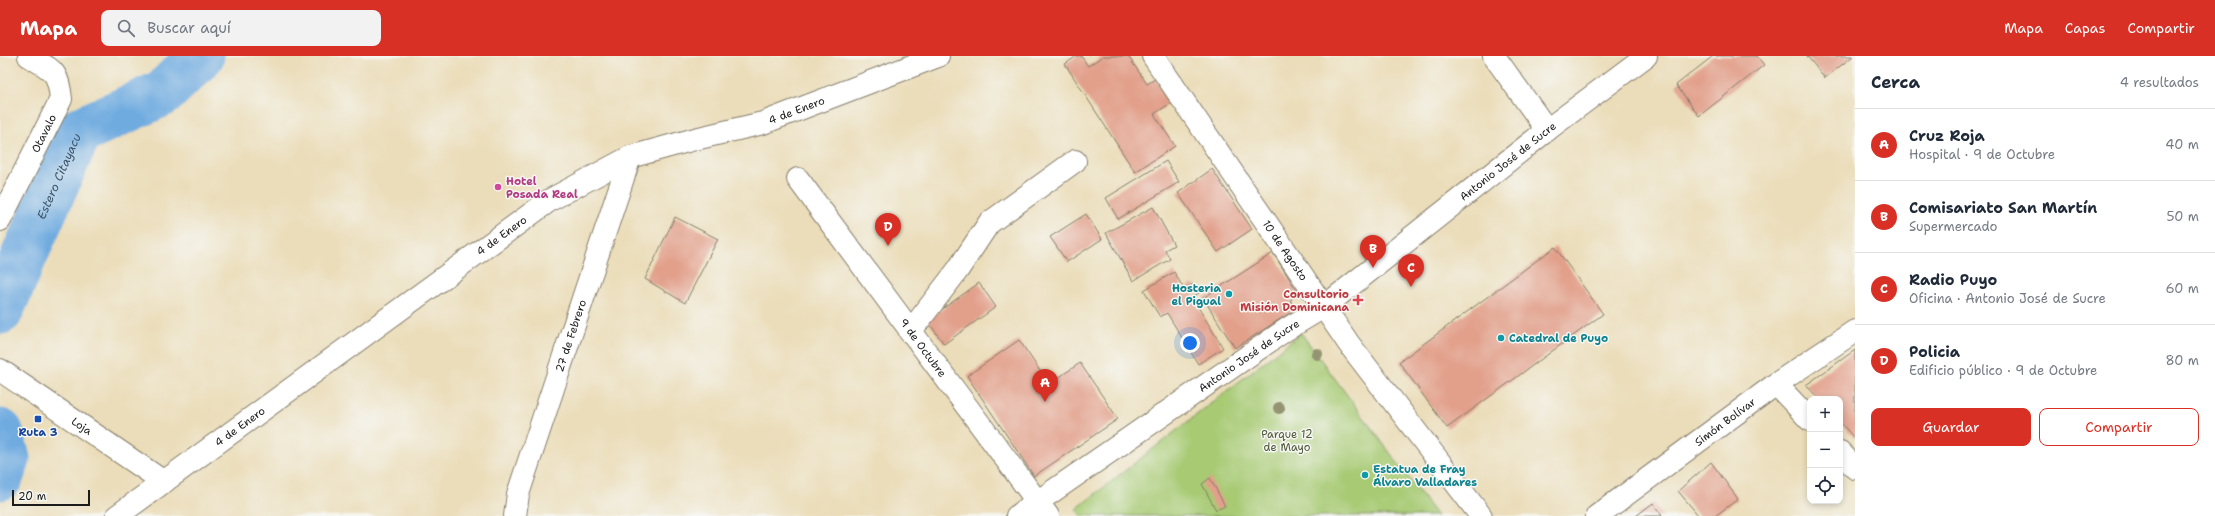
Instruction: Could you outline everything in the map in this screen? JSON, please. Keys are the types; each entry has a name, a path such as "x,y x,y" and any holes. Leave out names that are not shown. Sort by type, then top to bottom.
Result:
{"street":[{"name":"Otavalo","path":"0,220 61,99 59,79 50,68 29,56"},
{"name":"4 de Enero","path":"117,516 550,200 630,157 695,139 763,123 938,56"},
{"name":"10 de Agosto","path":"1153,56 1325,306 1349,344 1481,516"},
{"path":"1494,56 1547,130"},
{"name":"Antonio José de Sucre","path":"1017,516 1043,508 1287,329 1325,306 1547,130 1646,56"},
{"name":"27 de Febrero","path":"516,516 518,494 630,157"},
{"path":"910,332 958,271 989,223 1075,161"},
{"name":"9 de Octubre","path":"798,179 910,332 1043,508"},
{"name":"Simón Bolívar","path":"1597,516 1776,384 1855,331"},
{"name":"Loja","path":"5,373 164,482"},
{"path":"1776,384 1807,417"},
{"path":"1843,455 1855,468"}],"green space":[{"name":"Parque 12 de Mayo","path":"1301,333 1437,516 1081,516 1076,509"}],"building":[{"path":"1077,56 1081,56 1088,66 1103,56 1128,56 1147,84 1155,79 1171,103 1154,114 1175,146 1135,172 1065,64"},
{"path":"1713,56 1757,56 1764,65 1699,116 1676,85"},
{"path":"1807,56 1853,56 1825,78"},
{"path":"1166,161 1179,182 1118,219 1106,198"},
{"path":"1212,169 1252,229 1218,252 1178,193"},
{"path":"1153,207 1174,245 1165,250 1170,259 1133,281 1106,233"},
{"path":"1086,214 1102,239 1067,262 1050,237"},
{"path":"675,217 718,239 685,303 645,279"},
{"name":"Catedral de Puyo","path":"1555,247 1603,314 1447,428 1399,362"},
{"path":"1273,253 1299,294 1290,300 1296,309 1235,348 1203,298"},
{"path":"1174,272 1184,289 1193,284 1199,293 1192,297 1223,348 1198,364 1167,313 1160,317 1144,290"},
{"path":"979,283 996,307 944,344 927,320"},
{"path":"1019,340 1049,384 1080,363 1118,419 1034,476 967,376"},
{"path":"1855,350 1855,439 1843,425 1843,396 1816,396 1806,385"},
{"path":"1711,462 1738,499 1715,516 1699,516 1678,491"},
{"path":"1210,478 1225,506 1216,510 1202,484"},
{"path":"1653,503 1662,516 1636,516"}],"waterway":[{"name":"Estero Citayacu","path":"0,311 79,131 163,93 201,56"},
{"name":"Estero Citayacu","path":"0,432 7,459 0,477"}],"place":[{"name":"Hotel Posada Real","path":"498,187"},
{"name":"Policia","path":"888,246"},
{"name":"Comisariato San Martín","path":"1373,268"},
{"name":"Radio Puyo","path":"1411,287"},
{"name":"Hosteria el Pigual","path":"1229,294"},
{"name":"Consultorio Misión Dominicana","path":"1358,300"},
{"name":"Catedral de Puyo","path":"1501,338"},
{"name":"Cruz Roja","path":"1045,402"},
{"name":"Ruta 3","path":"38,419"},
{"name":"Estatua de Fray Álvaro Valladares","path":"1365,475"}]}
